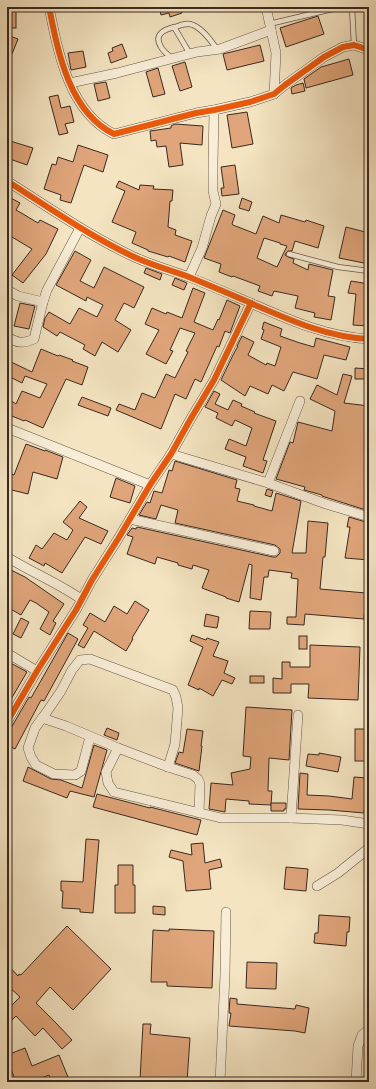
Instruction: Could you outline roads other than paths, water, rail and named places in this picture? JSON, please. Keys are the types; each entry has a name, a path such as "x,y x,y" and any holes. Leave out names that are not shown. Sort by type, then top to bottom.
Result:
{"street":[{"path":"49,7 60,55 77,99 92,118 104,129 114,134 196,113 250,102 274,94 324,57 343,47 354,45 369,50"},
{"path":"266,7 276,53 274,94"},
{"path":"70,83 117,73 172,58 227,47 270,27"},
{"path":"189,278 202,248 216,204 213,191 214,110"},
{"path":"7,181 80,228 132,256 321,331 369,339"},
{"path":"7,337 17,342 26,342 34,339 47,290 80,228"},
{"path":"7,290 18,296 43,302"},
{"path":"7,722 37,671 60,637 81,599 150,485 171,454 214,380 251,303"},
{"path":"268,483 300,401"},
{"path":"7,428 150,485"},
{"path":"171,454 268,483 326,504 369,517"},
{"path":"130,519 274,551"},
{"path":"7,557 81,599"},
{"path":"7,653 37,671"},
{"path":"90,737 81,770 75,775 54,774 36,765 28,748 35,728 61,691 72,670 80,660 90,659 173,690 178,708 175,744 168,767"},
{"path":"291,818 298,715"},
{"path":"42,718 79,731 90,737 168,767 193,775 198,779 200,784 199,813"},
{"path":"118,748 106,772 108,783 114,792 222,818 342,820 369,824"},
{"path":"317,886 338,873 369,848"},
{"path":"220,1082 225,975 226,912"},
{"path":"356,1082 358,1046 362,1035 369,1029"}],"lane":[{"path":"270,27 341,7"},
{"path":"352,7 354,45"},
{"path":"172,58 161,47 158,39 160,33 166,29 186,24 193,24 200,29 217,49"},
{"path":"174,27 190,54"},
{"path":"289,254 338,267 369,271"}]}
